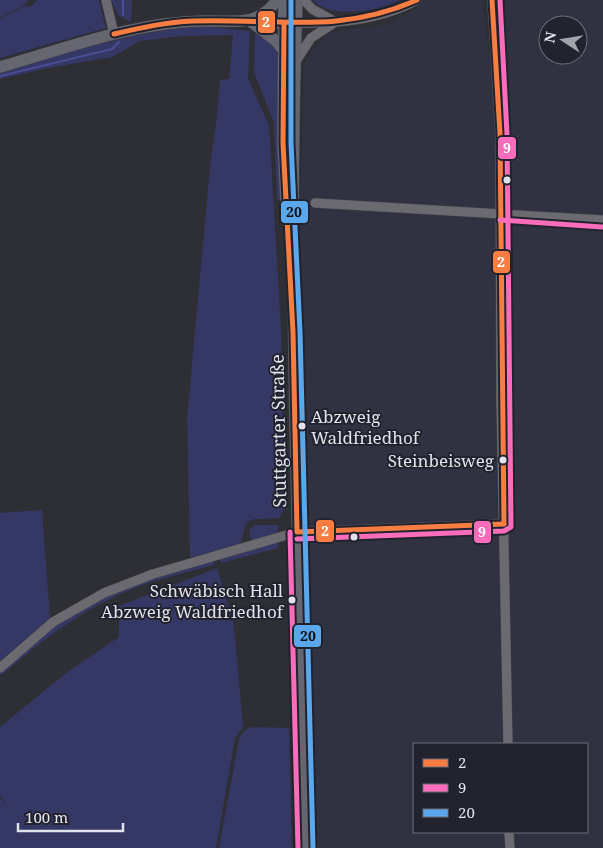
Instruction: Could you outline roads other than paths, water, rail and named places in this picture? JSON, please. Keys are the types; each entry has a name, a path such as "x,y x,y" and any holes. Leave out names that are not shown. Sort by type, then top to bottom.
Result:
{"main road":[{"path":"253,22 277,0"},
{"name":"Stuttgarter Straße","path":"284,0 281,23 284,51 283,143 293,332"},
{"name":"Stuttgarter Straße","path":"297,0 293,332 306,848"},
{"path":"0,67 114,34 152,26 188,21 281,23"},
{"path":"253,22 276,41 284,51"}],"street":[{"path":"106,0 114,34"},
{"path":"304,0 312,9 336,22"},
{"path":"281,23 336,22 378,16 417,0"},
{"path":"492,0 500,134 508,743"},
{"path":"295,64 311,38 336,22"},
{"path":"315,203 603,220"},
{"path":"0,668 53,622 104,593 153,574 218,557 297,532 504,524"},
{"path":"509,833 510,848"}],"waterway":[{"path":"123,0 123,15"},
{"path":"0,76 112,49 119,42"}],"place":[{"name":"Abzweig Waldfriedhof","path":"302,426"},
{"name":"Steinbeisweg","path":"503,460"},
{"name":"Schwäbisch Hall Abzweig Waldfriedhof","path":"292,600"}]}
